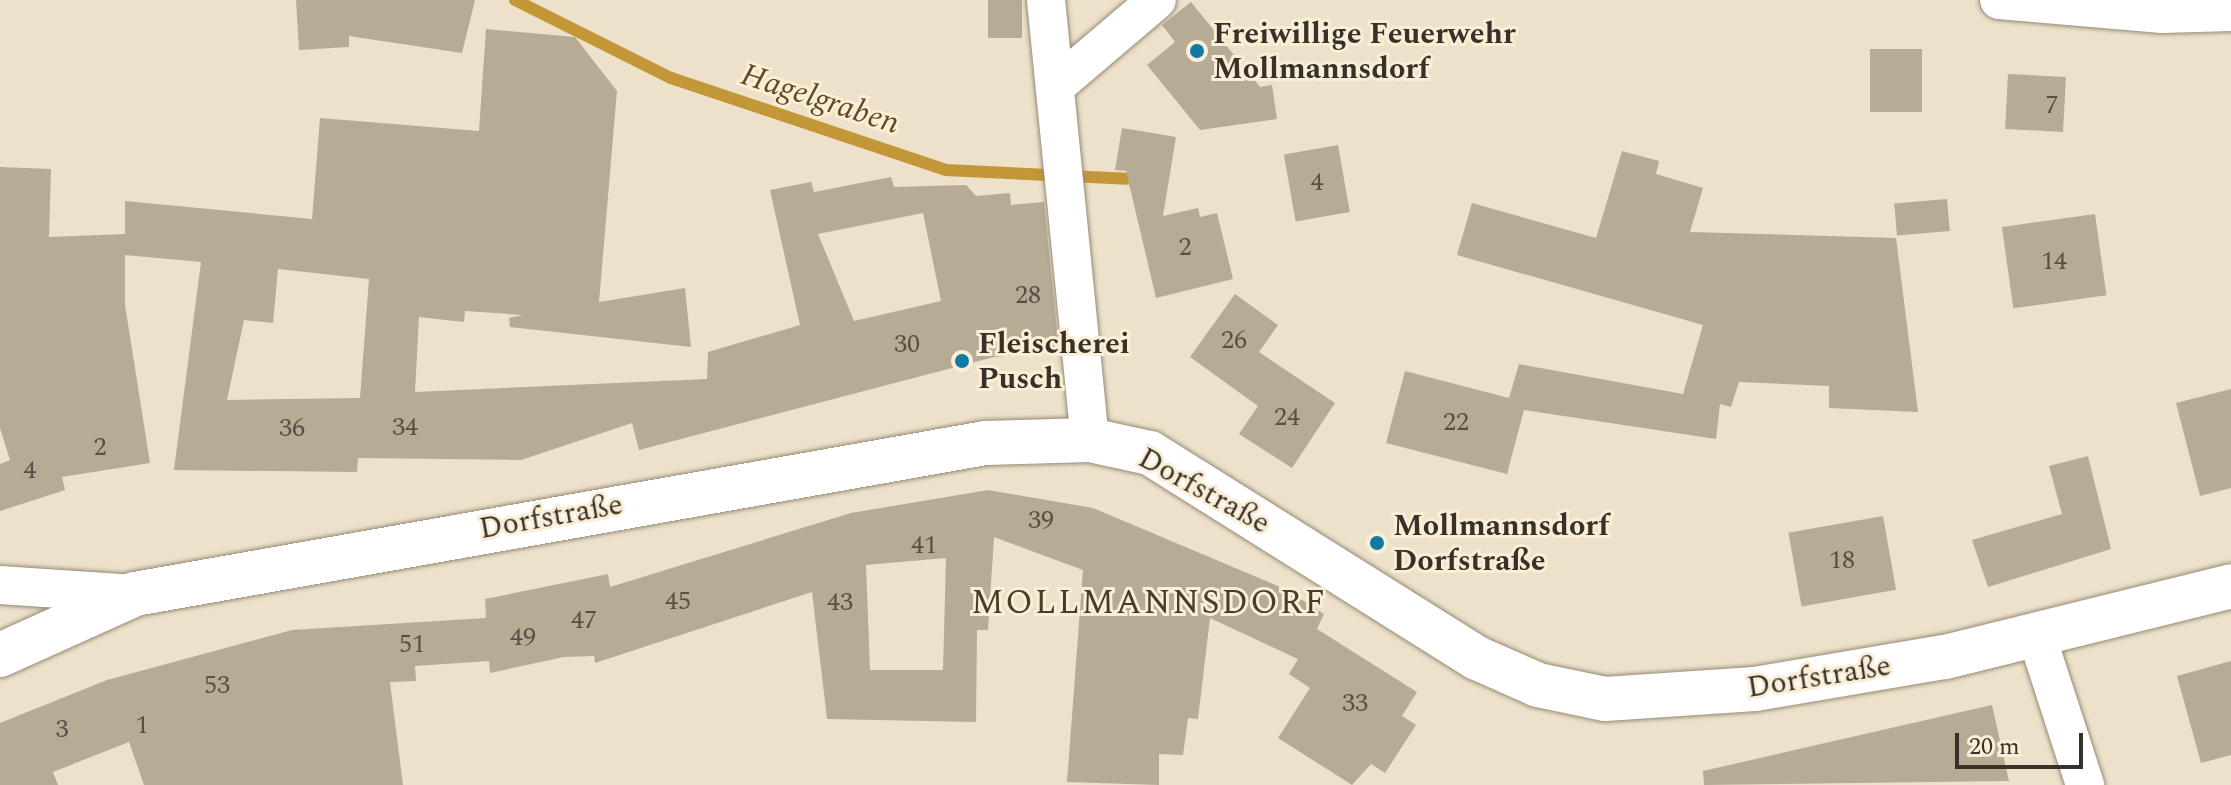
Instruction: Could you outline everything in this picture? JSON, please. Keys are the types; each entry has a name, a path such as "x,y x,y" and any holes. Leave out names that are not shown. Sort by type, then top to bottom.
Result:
{"street":[{"path":"1046,0 1066,157 1090,440"},
{"path":"1057,85 1157,0"},
{"path":"1999,0 2149,14 2231,12"},
{"name":"Dorfstraße","path":"0,655 135,594 866,459 985,443 1090,440 1150,453 1447,642 1506,674 1573,695 1640,699 1755,689 2037,637 2231,586"},
{"path":"0,585 135,594"},
{"path":"2037,637 2085,785"}],"building":[{"path":"296,0 475,0 462,53 349,36 349,47 299,50"},
{"path":"988,0 1022,0 1022,38 988,38"},
{"path":"1191,2 1260,87 1272,85 1277,119 1200,130 1147,65 1175,42 1162,25"},
{"path":"486,29 575,37 617,91 599,302 685,288 691,347 510,327 509,318 523,315 465,311 464,322 419,317 415,392 707,379 708,352 800,325 770,190 811,182 814,192 891,177 894,187 966,185 976,196 1010,193 1011,205 1044,202 1059,350 994,357 639,450 632,423 521,460 358,458 357,472 174,470 201,262 125,255 125,201 312,219 320,118 479,131","holes":["923,213 941,301 854,321 818,234","278,269 369,279 360,398 227,400 244,320 273,323"]},
{"path":"1870,49 1922,49 1922,112 1870,112"},
{"path":"2008,74 2066,77 2063,132 2005,129"},
{"path":"1122,128 1176,137 1163,216 1198,208 1200,217 1217,213 1233,279 1156,298 1126,171 1115,170"},
{"path":"1338,145 1350,212 1296,222 1284,155"},
{"path":"1622,151 1659,161 1656,174 1703,188 1690,232 1896,238 1918,412 1829,408 1829,386 1739,382 1731,407 1720,404 1716,439 1524,410 1507,474 1386,443 1405,371 1509,398 1519,364 1683,394 1703,325 1457,255 1472,203 1596,238"},
{"path":"0,167 51,169 49,237 125,234 125,305 150,463 62,477 65,490 0,511 0,464 10,460 0,428"},
{"path":"1947,199 1950,231 1897,235 1894,204"},
{"path":"2095,214 2106,295 2013,308 2002,227"},
{"path":"1235,294 1278,325 1259,352 1335,403 1292,468 1239,434 1258,406 1190,357"},
{"path":"2231,389 2231,488 2200,496 2176,403"},
{"path":"2088,456 2111,549 1988,587 1972,540 2062,514 2049,466"},
{"path":"988,490 1093,508 1285,589 1324,614 1317,629 1417,692 1402,716 1416,725 1385,773 1371,764 1352,785 1278,738 1310,688 1289,674 1298,659 1210,618 1198,719 1188,718 1183,755 1159,754 1159,785 1067,782 1083,570 994,537 988,630 977,630 976,722 827,719 812,592 595,663 594,656 564,657 490,673 489,661 415,666 416,681 390,682 403,785 144,785 129,742 53,772 58,785 0,785 0,723 107,680 292,630 486,618 485,599 608,574 610,587 851,513","holes":["946,558 943,670 870,670 866,565"]},
{"path":"1883,516 1896,590 1801,607 1788,533"},
{"path":"2231,661 2231,755 2201,763 2177,676"},
{"path":"1992,705 2009,781 1704,785 1703,771"}],"waterway":[{"name":"Hagelgraben","path":"515,0 671,78 946,170 1127,179"}],"place":[{"name":"Freiwillige Feuerwehr Mollmannsdorf","path":"1197,51"},
{"name":"Fleischerei Pusch","path":"962,361"},
{"name":"Mollmannsdorf Dorfstraße","path":"1377,543"}],"district":[{"name":"MOLLMANNSDORF","path":"1149,604"}]}
